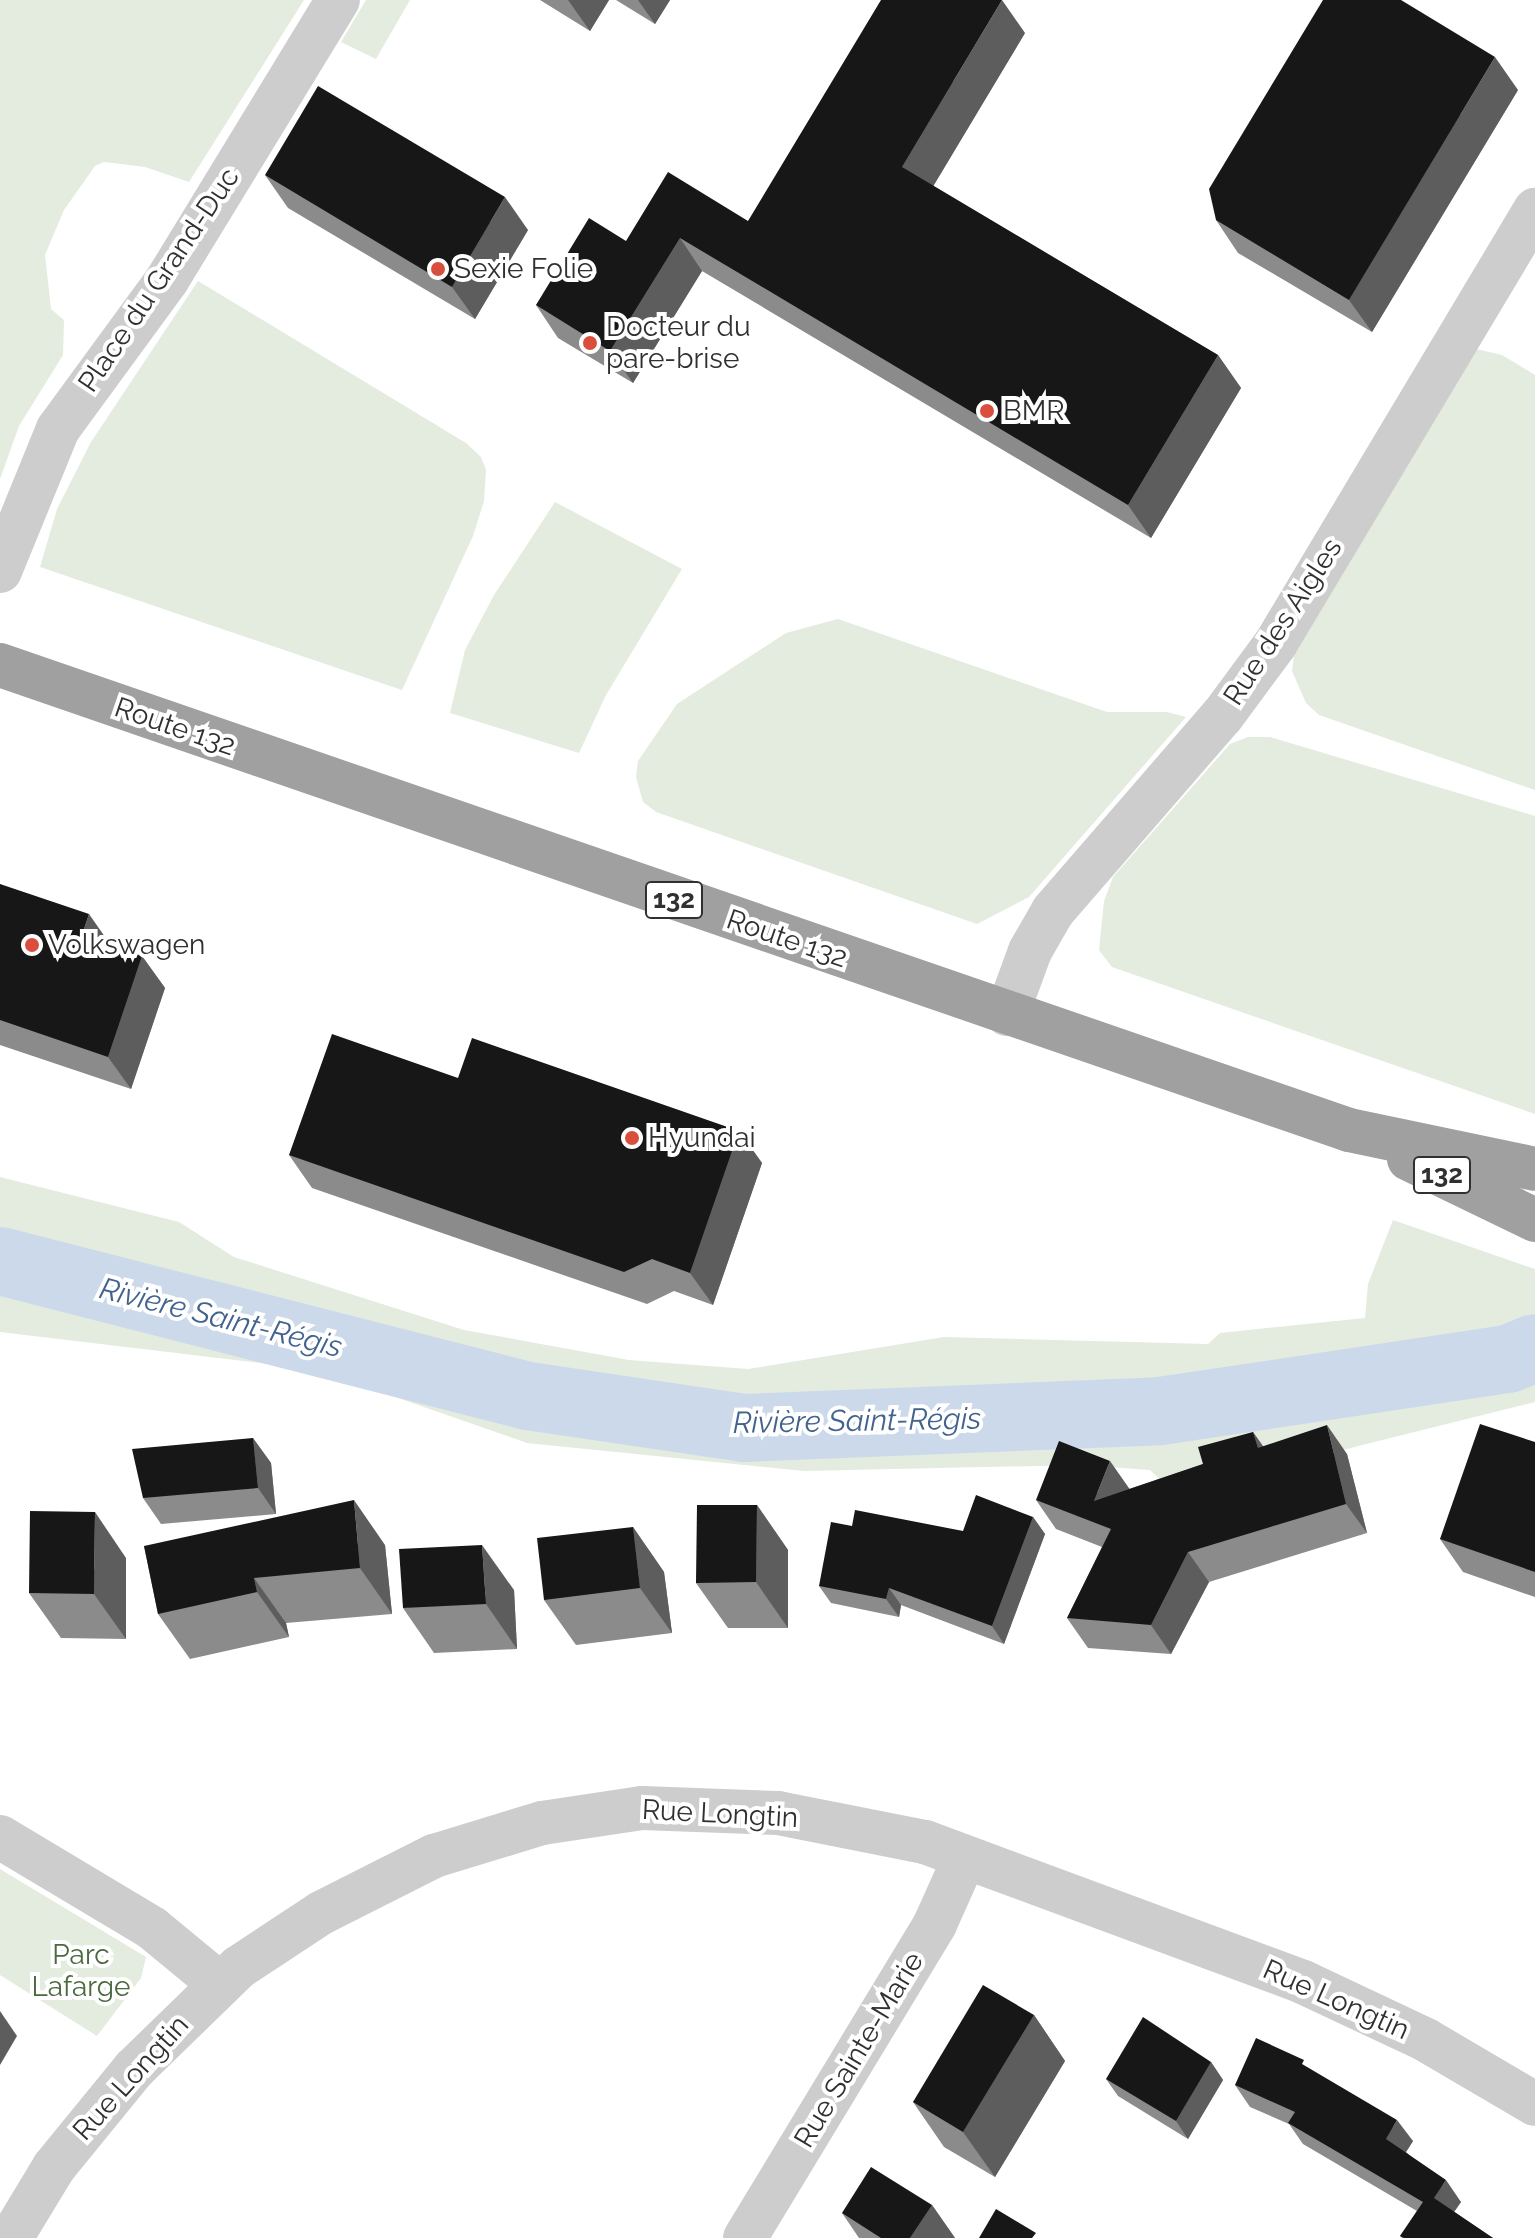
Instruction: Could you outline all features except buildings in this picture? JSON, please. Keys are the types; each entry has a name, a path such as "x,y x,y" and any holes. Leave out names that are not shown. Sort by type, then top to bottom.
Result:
{"highway":[{"name":"Route 132","path":"0,665 1349,1130 1535,1169"},
{"name":"Route 132","path":"1349,1130 1535,1220"}],"street":[{"name":"Place du Grand-Duc","path":"0,571 58,429 167,280 338,0"},
{"name":"Rue des Aigles","path":"1007,1014 1030,951 1053,911 1223,715 1276,643 1535,210"},
{"name":"Rue Longtin","path":"11,2238 54,2167 100,2110 220,1984 321,1913 396,1873 470,1843 569,1817 642,1808 778,1813 904,1836 1303,1982 1426,2040 1535,2104"},
{"path":"0,1837 152,1928 220,1984"},
{"name":"Rue Sainte-Marie","path":"745,2238 935,1924 965,1857"}],"green space":[{"path":"0,0 304,0 189,182 145,167 104,162 95,166 64,210 45,255 51,309 64,320 63,355 19,426 0,479"},
{"path":"366,0 410,0 376,59 341,42"},
{"path":"198,281 466,443 481,457 486,470 484,501 473,536 402,690 40,567 57,509 91,442"},
{"path":"1476,349 1502,355 1535,375 1535,790 1319,715 1306,703 1292,671 1294,655"},
{"path":"555,502 682,569 606,695 579,753 450,713 465,650 494,595"},
{"path":"838,619 1107,712 1167,712 1186,717 1029,897 977,924 656,812 643,802 636,777 638,761 677,704 786,633"},
{"path":"1248,737 1270,737 1535,816 1535,1114 1112,967 1099,950 1104,901 1113,877 1230,744"},
{"path":"0,1177 179,1222 234,1257 464,1330 629,1360 748,1369 944,1337 1208,1344 1220,1333 1365,1318 1368,1284 1393,1220 1535,1269 1535,1402 1173,1492 1150,1470 1081,1465 804,1471 527,1443 318,1370 0,1332"},
{"name":"Parc Lafarge","path":"0,1869 146,1957 141,1978 97,2036 0,1975"}],"waterway":[{"name":"Rivière Saint-Régis","path":"0,1261 528,1396 744,1428 1160,1411 1508,1359 1535,1348"}],"place":[{"name":"Sexie Folie","path":"438,269"},
{"name":"Docteur du pare-brise","path":"590,343"},
{"name":"BMR","path":"987,411"},
{"name":"Volkswagen","path":"32,945"},
{"name":"Hyundai","path":"632,1138"}]}
